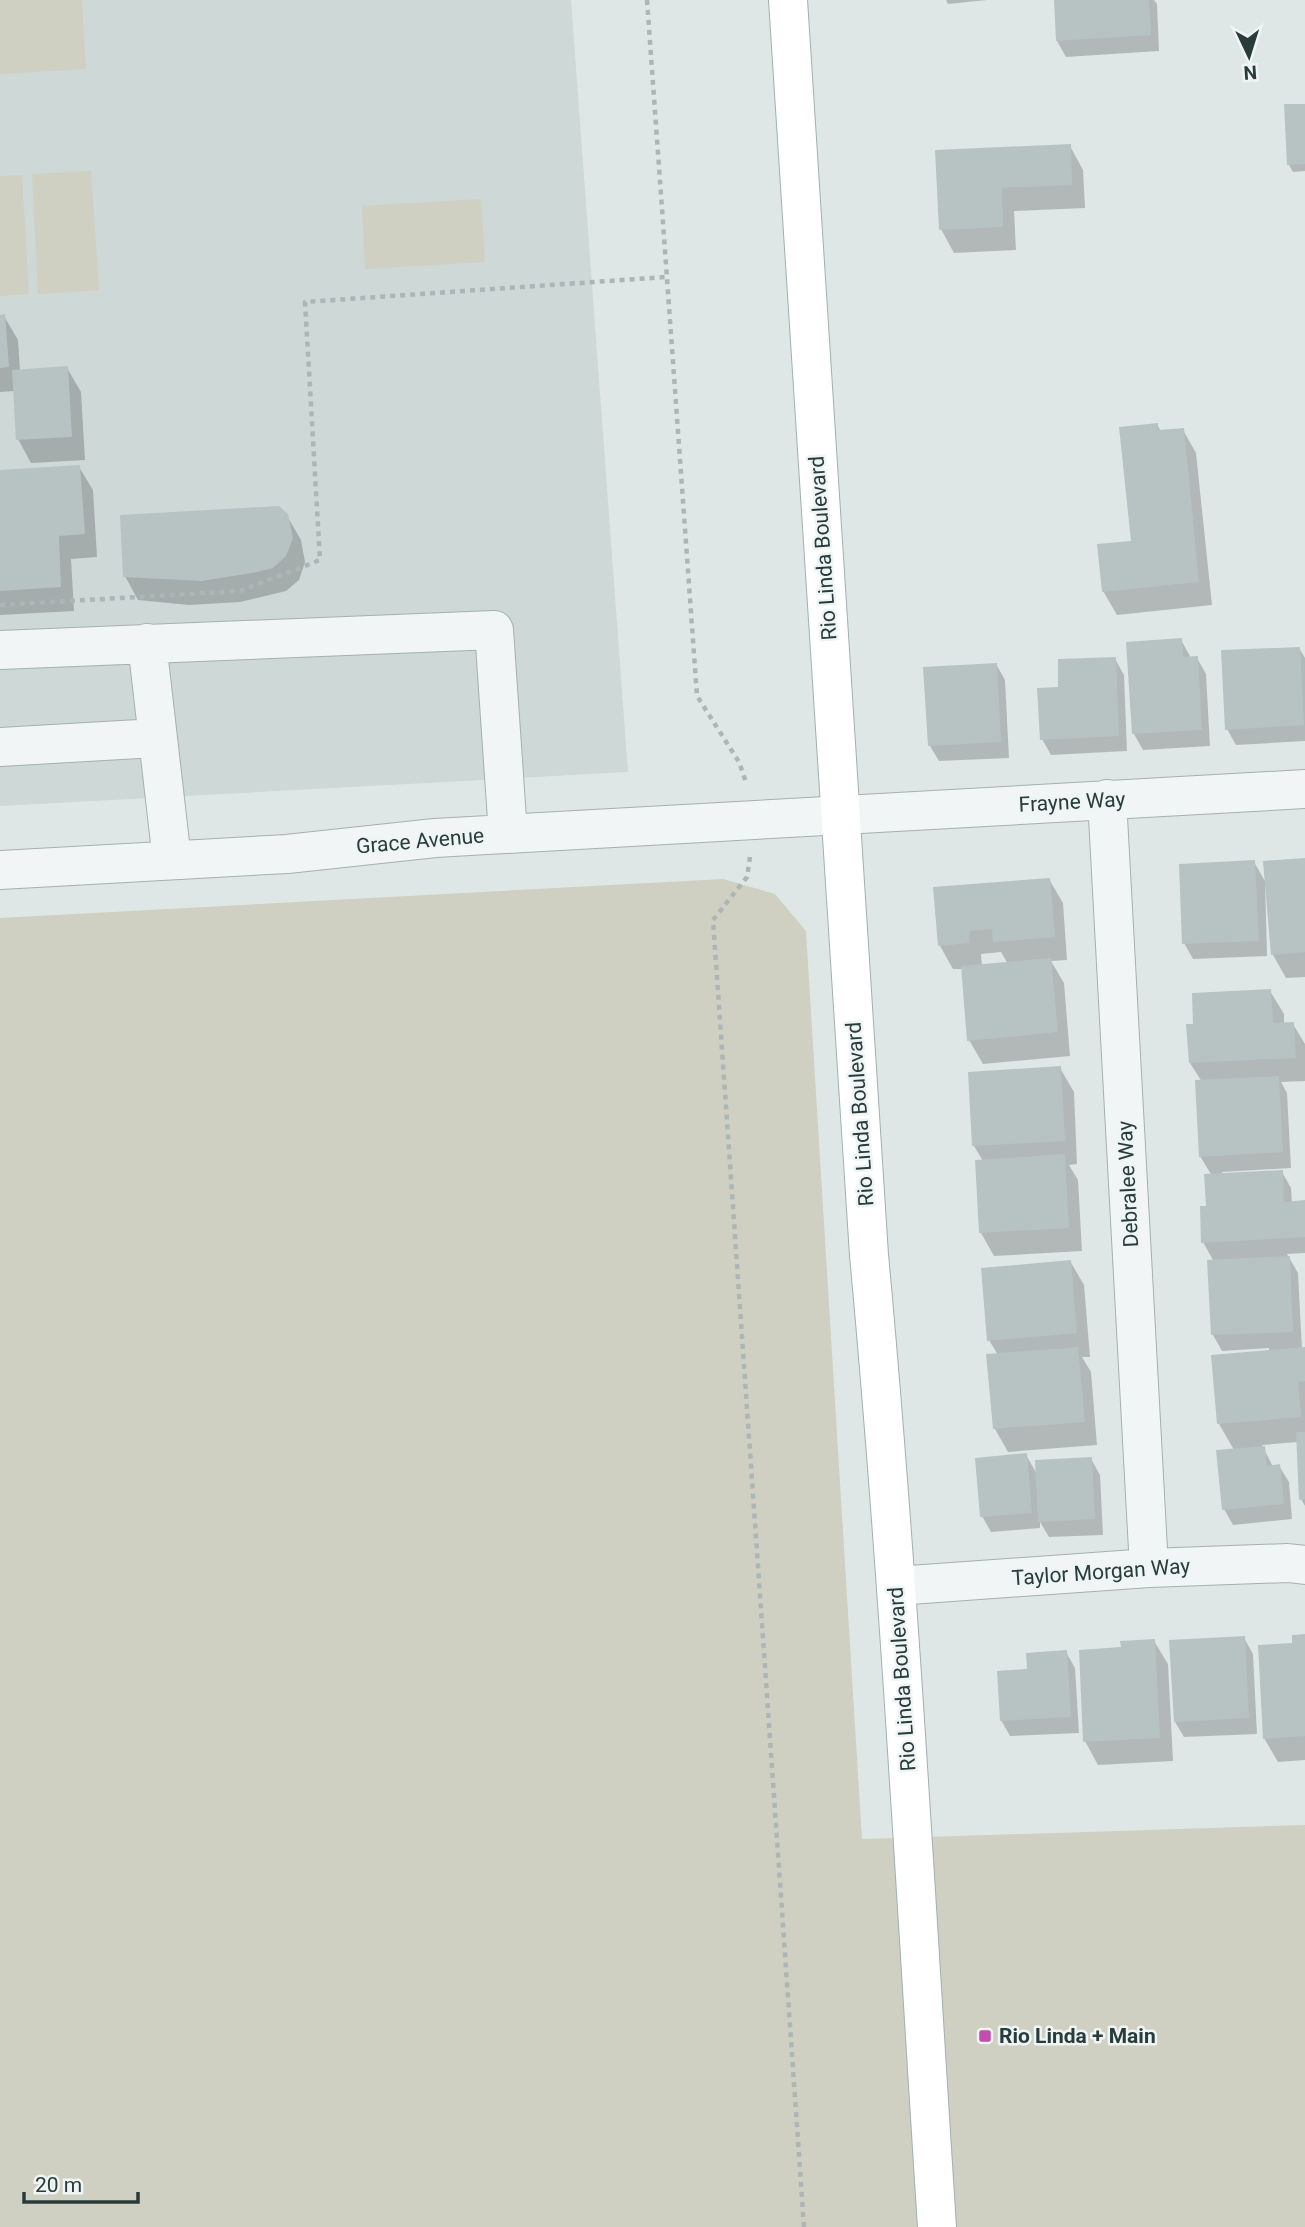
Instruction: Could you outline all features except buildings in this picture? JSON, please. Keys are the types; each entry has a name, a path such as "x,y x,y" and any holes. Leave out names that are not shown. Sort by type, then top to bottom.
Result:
{"main road":[{"name":"Rio Linda Boulevard","path":"788,0 869,1255 886,1433 937,2227"}],"street":[{"path":"0,650 494,630 508,834"},
{"path":"147,643 172,860"},
{"path":"0,747 156,738"},
{"name":"Frayne Way","path":"840,816 1305,789"},
{"name":"Debralee Way","path":"1107,800 1149,1568"},
{"name":"Grace Avenue","path":"0,870 287,854 435,838 840,816"},
{"name":"Taylor Morgan Way","path":"896,1586 1149,1568 1288,1563 1305,1565"}],"path":[{"path":"647,0 697,696"},
{"path":"0,605 240,591 320,560 305,302 667,277"},
{"path":"713,920 804,2227"}],"shaded area":[{"path":"0,0 571,0 628,772 0,806"},
{"path":"0,0 82,0 86,69 0,74"},
{"path":"91,171 99,290 38,294 32,174"},
{"path":"22,175 29,294 0,296 0,176"},
{"path":"481,199 485,262 365,269 362,206"},
{"path":"723,879 775,894 806,931 862,1839 1305,1825 1305,2227 0,2227 0,918"}],"place":[{"name":"Rio Linda + Main","path":"985,2036"}]}
